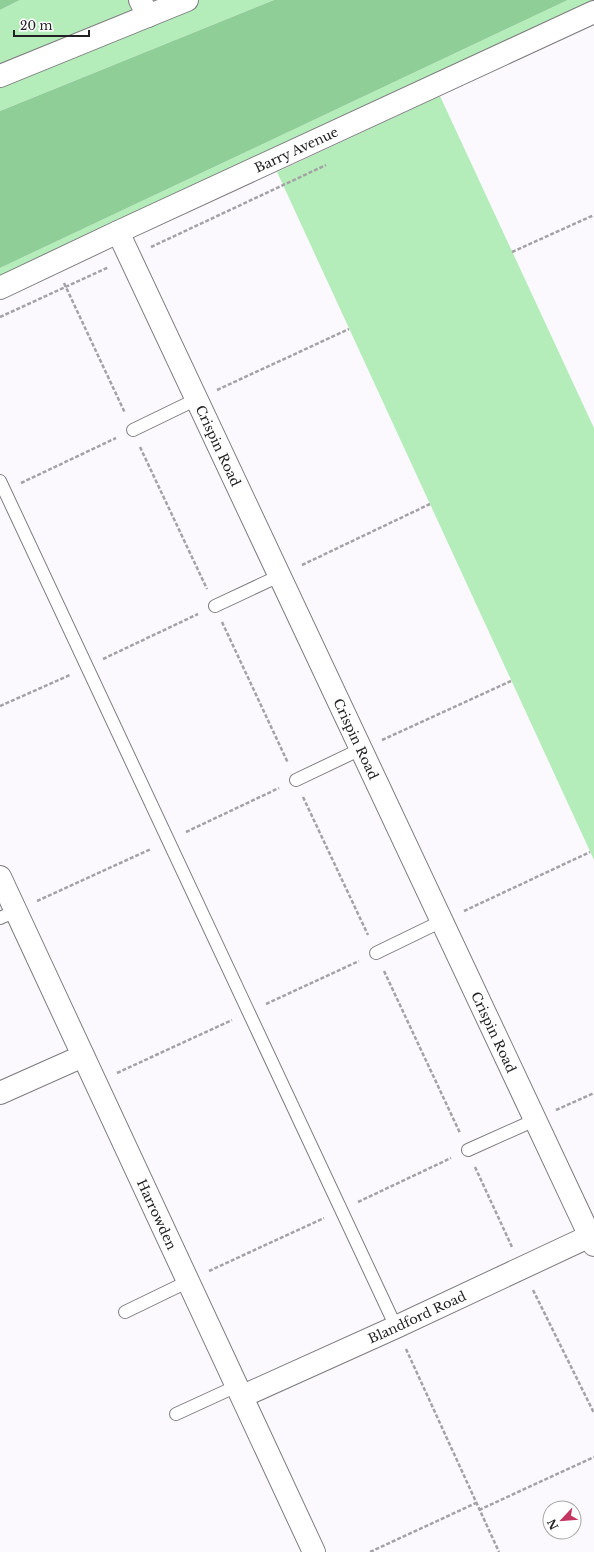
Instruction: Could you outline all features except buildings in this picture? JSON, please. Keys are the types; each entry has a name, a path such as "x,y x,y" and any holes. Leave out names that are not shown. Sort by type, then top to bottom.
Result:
{"street":[{"path":"0,76 144,8 187,0"},
{"name":"Barry Avenue","path":"0,288 594,12"},
{"name":"Crispin Road","path":"118,232 592,1240"},
{"name":"Harrowden","path":"0,877 8,914 83,1056 314,1552"},
{"path":"0,1093 83,1056"},
{"name":"Blandford Road","path":"240,1391 396,1327 522,1268 592,1240"}],"lane":[{"path":"133,430 197,399"},
{"path":"2,486 396,1327"},
{"path":"215,606 280,576"},
{"path":"296,780 361,749"},
{"path":"376,953 442,921"},
{"path":"468,1150 535,1120"},
{"path":"125,1312 189,1281"},
{"path":"176,1414 240,1391"}],"path":[{"path":"0,317 330,163"},
{"path":"512,252 594,215"},
{"path":"54,263 522,1268 594,1413"},
{"path":"197,399 350,329"},
{"path":"2,486 133,430"},
{"path":"280,576 430,504"},
{"path":"0,706 87,667 215,606"},
{"path":"361,749 512,681"},
{"path":"442,921 590,852"},
{"path":"535,1120 594,1093"},
{"path":"396,1327 499,1552"},
{"path":"479,1510 594,1457"},
{"path":"370,1552 476,1503"}],"green space":[{"path":"0,0 20,0 0,10"},
{"path":"20,0 274,0 0,111 0,10"},
{"path":"274,0 568,0 0,268 0,111"},
{"path":"568,0 594,0 594,12 0,288 0,268"},
{"path":"440,96 594,428 594,860 277,172"}]}
